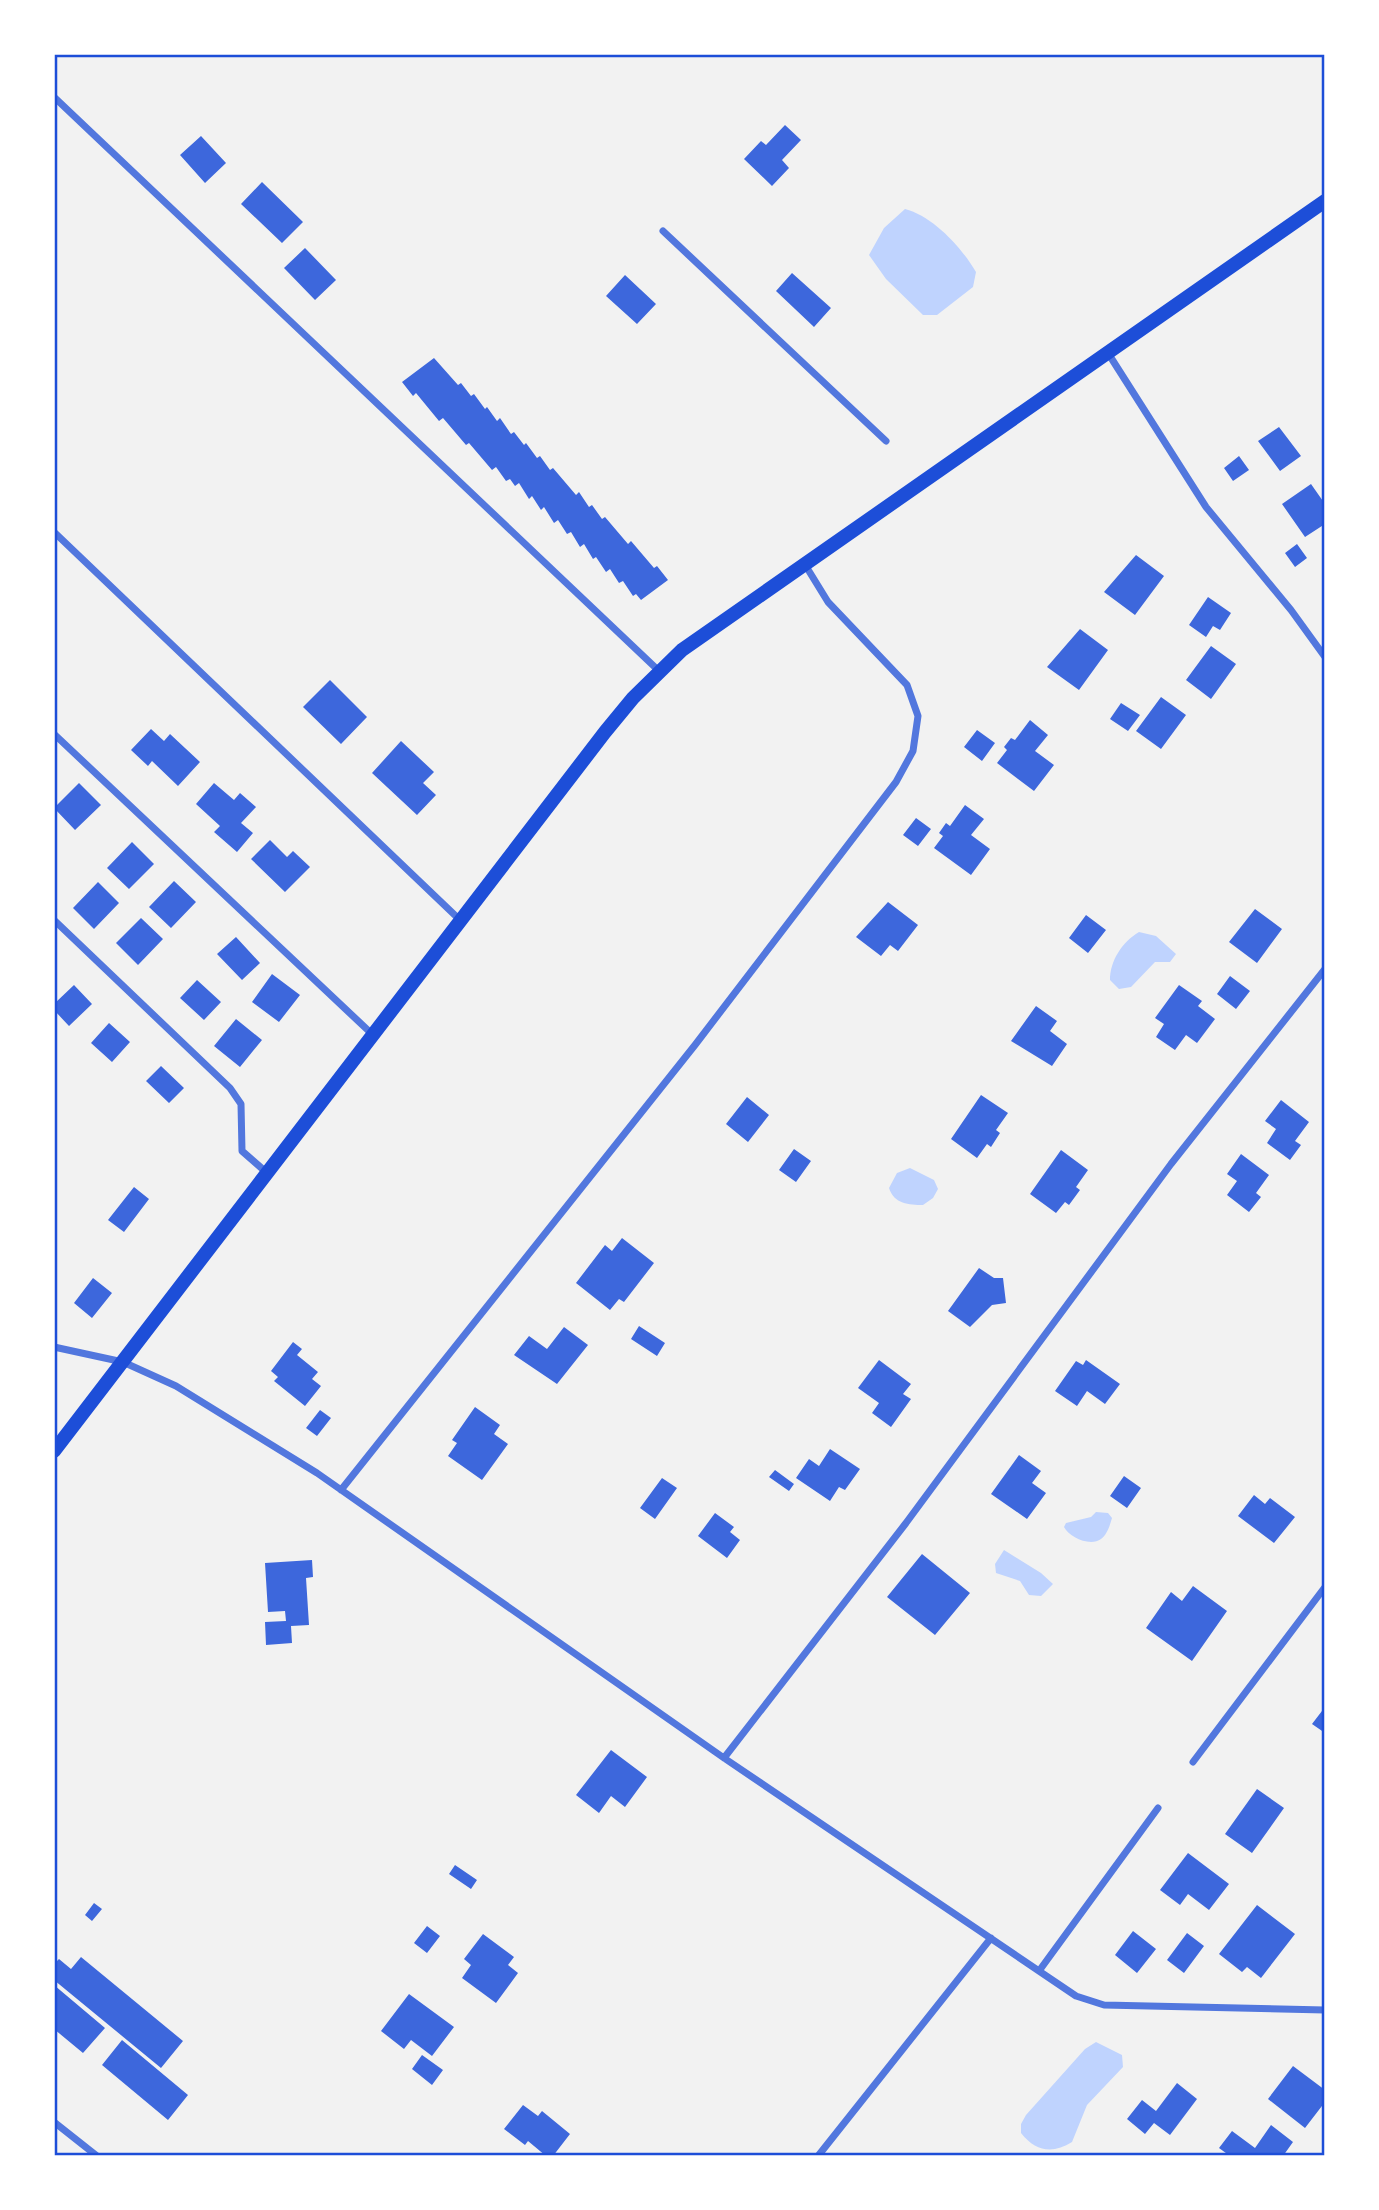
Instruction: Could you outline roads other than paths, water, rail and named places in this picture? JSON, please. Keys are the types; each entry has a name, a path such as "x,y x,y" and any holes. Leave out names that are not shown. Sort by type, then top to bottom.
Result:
{"main road":[{"path":"54,1451 605,732 659,671 682,650 804,563 1325,201"}],"street":[{"path":"54,97 659,671"},
{"path":"663,231 886,441"},
{"path":"1108,351 1206,507 1291,610 1325,657"},
{"path":"54,532 461,922"},
{"path":"341,1490 703,1034 896,782 913,751 918,716 907,685 828,602 804,563"},
{"path":"54,734 374,1036"},
{"path":"54,920 230,1088 241,1104 242,1151 266,1172"},
{"path":"724,1758 906,1523 1171,1164 1325,969"},
{"path":"54,1347 123,1362 176,1386 341,1490 724,1758 1076,1996 1104,2005 1325,2010"},
{"path":"1193,1762 1325,1587"},
{"path":"1039,1971 1158,1808"},
{"path":"818,2156 991,1938"},
{"path":"54,2122 97,2156"}],"water":[{"path":"905,209 926,218 946,234 976,272 973,287 937,315 923,315 886,279 869,255 884,228"},
{"path":"1139,932 1156,936 1176,954 1170,962 1155,962 1131,987 1119,989 1110,980 1112,966 1122,947"},
{"path":"910,1168 934,1180 938,1189 933,1198 923,1205 907,1204 898,1200 889,1188 897,1173"},
{"path":"1096,1512 1108,1513 1112,1518 1101,1539 1091,1542 1080,1540 1064,1527 1066,1523 1091,1517"},
{"path":"1004,1550 1041,1573 1053,1584 1041,1596 1029,1595 1020,1581 996,1573 995,1564"},
{"path":"1096,2042 1122,2055 1123,2067 1087,2105 1072,2142 1051,2149 1033,2144 1021,2133 1021,2124 1026,2115 1085,2049"}]}
